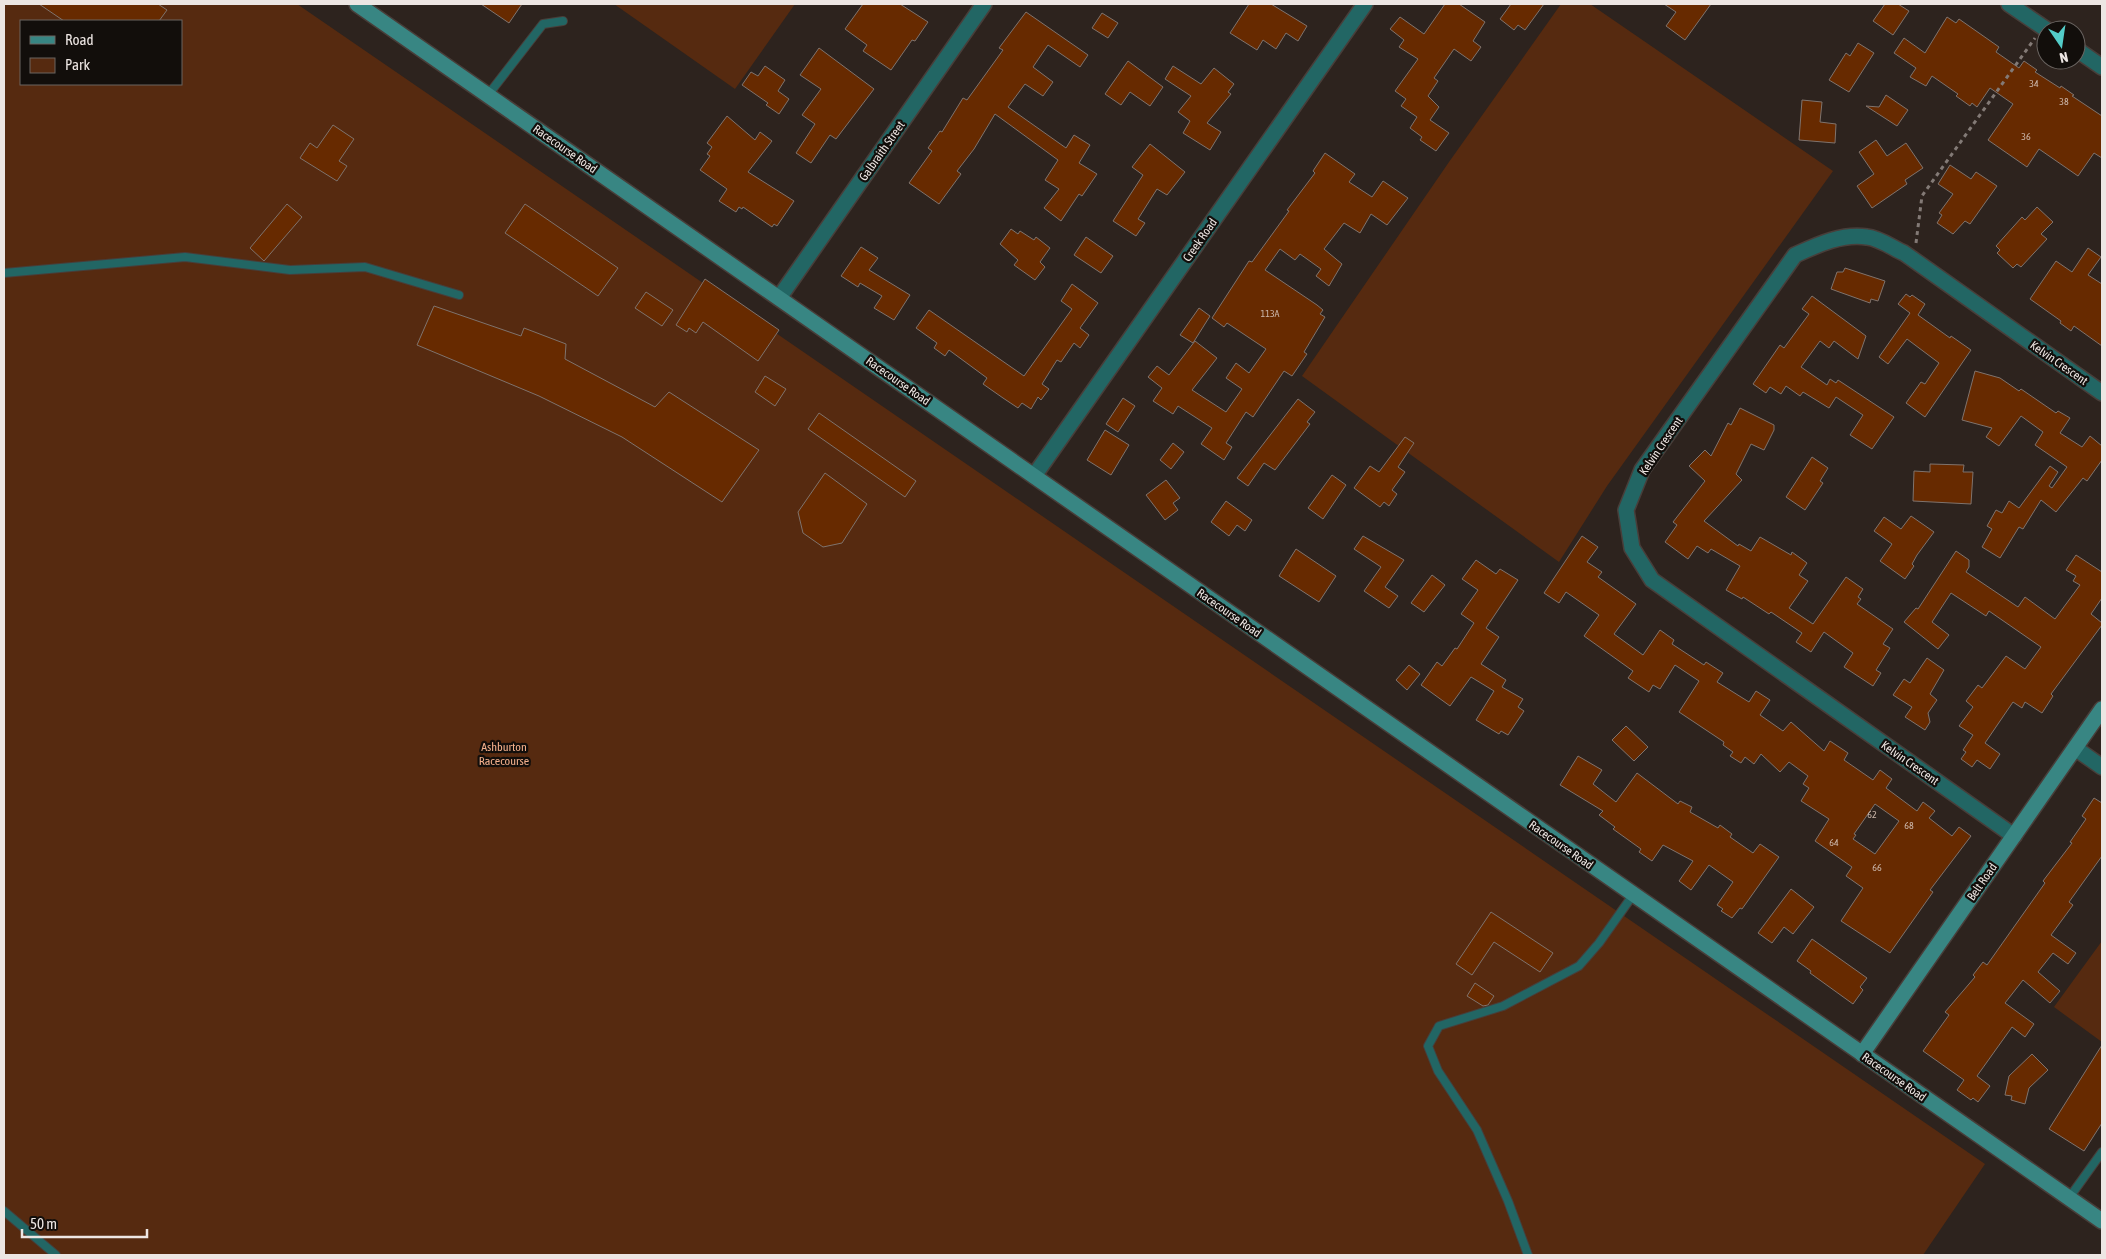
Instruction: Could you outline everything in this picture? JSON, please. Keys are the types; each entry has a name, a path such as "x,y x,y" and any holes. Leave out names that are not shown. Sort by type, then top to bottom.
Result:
{"street":[{"name":"Galbraith Street","path":"780,298 984,4"},
{"name":"Creek Road","path":"1034,476 1364,4"},
{"path":"2009,4 2036,23"},
{"name":"Racecourse Road","path":"363,5 488,95 2102,1221"},
{"path":"2086,54 2100,62"},
{"name":"Kelvin Crescent","path":"2014,836 1652,580 1632,548 1626,510 1642,470 1795,255 1845,237 1869,237 1904,253 2102,393"},
{"name":"Belt Road","path":"1862,1054 2102,709"},
{"path":"2075,748 2102,767"}],"lane":[{"path":"488,95 543,24 563,21"},
{"path":"4,273 184,256 290,270 365,267 459,295"},
{"path":"1528,1255 1508,1201 1477,1130 1438,1071 1428,1046 1439,1026 1503,1006 1579,966 1599,943 1633,895"},
{"path":"2069,1198 2102,1152"},
{"path":"4,1211 56,1255"}],"path":[{"path":"1916,246 1922,196 2036,41"}],"green space":[{"name":"Ashburton Racecourse","path":"4,4 297,4 1985,1164 1923,1255 4,1255"},
{"path":"614,4 795,4 735,89"},
{"path":"1561,4 1590,4 1833,171 1607,486 1559,562 1302,376 1449,162"},
{"path":"2102,941 2102,1042 2054,1007"}],"building":[{"path":"39,4 158,4 167,10 160,20 63,20"},
{"path":"481,4 522,4 509,23"},
{"path":"863,4 900,4 928,22 915,41 912,40 891,70 863,51 867,45 845,29"},
{"path":"1249,4 1271,4 1307,26 1298,41 1286,33 1276,49 1263,40 1257,50 1230,33"},
{"path":"1445,4 1459,4 1485,22 1473,41 1481,47 1471,61 1454,49 1434,78 1438,81 1428,96 1439,107 1430,120 1449,133 1436,151 1420,140 1422,137 1410,128 1417,117 1401,106 1406,99 1395,91 1418,59 1399,47 1404,40 1390,29 1400,17 1424,34"},
{"path":"1511,4 1544,4 1525,30 1518,25 1514,30 1500,19"},
{"path":"1664,4 1711,4 1685,40 1666,26 1676,12"},
{"path":"1885,4 1898,4 1909,11 1893,35 1873,21"},
{"path":"1026,12 1088,55 1080,67 1048,45 1033,67 1053,82 1043,96 1025,84 1008,107 1066,148 1074,135 1090,145 1079,163 1097,174 1082,196 1079,194 1061,221 1044,208 1059,189 1045,180 1058,160 995,114 974,149 957,171 961,174 939,204 909,183 932,151 928,148 940,131 942,132 963,98 967,100 1003,50 999,48"},
{"path":"1102,13 1118,23 1108,38 1092,28"},
{"path":"1947,17 1956,23 1959,19 1999,47 1996,52 2019,68 2024,61 2037,70 2035,72 2060,88 2061,86 2074,95 2072,96 2102,116 2102,158 2094,153 2078,176 2039,149 2027,167 1988,140 2013,104 1990,88 1977,107 1972,103 1970,106 1956,96 1958,94 1932,76 1926,86 1910,77 1916,68 1894,53 1904,38 1925,53"},
{"path":"1858,43 1874,53 1849,92 1829,80 1846,53 1850,56"},
{"path":"819,48 874,89 836,139 830,135 811,163 796,153 815,124 802,115 821,89 800,75"},
{"path":"1128,61 1163,87 1150,106 1130,92 1121,105 1105,94"},
{"path":"765,66 785,80 778,91 789,99 779,114 766,105 768,103 742,85 751,72 758,76"},
{"path":"1173,66 1201,84 1214,68 1234,84 1228,92 1231,94 1207,123 1221,132 1210,150 1183,133 1190,121 1178,112 1191,96 1165,79"},
{"path":"1886,95 1908,110 1897,126 1866,106 1879,107"},
{"path":"1802,100 1822,102 1820,122 1836,124 1835,143 1799,140"},
{"path":"727,116 755,140 760,132 772,141 748,172 794,201 777,226 774,224 772,227 743,207 742,209 739,207 736,212 719,201 727,189 700,170 710,156 707,154 712,147 707,143"},
{"path":"333,125 354,139 339,161 347,166 337,181 300,158 310,143 317,148"},
{"path":"1876,140 1887,156 1906,143 1923,168 1905,180 1907,184 1872,208 1857,186 1874,174 1859,152"},
{"path":"1150,144 1185,172 1167,195 1157,189 1138,219 1145,223 1136,236 1113,221 1143,175 1132,167"},
{"path":"1325,153 1355,174 1349,182 1372,197 1383,181 1408,198 1387,225 1371,214 1360,233 1344,223 1324,249 1342,264 1329,286 1316,276 1321,269 1300,254 1295,260 1280,249 1265,270 1317,305 1323,310 1320,314 1325,317 1304,352 1307,354 1292,376 1284,371 1253,417 1246,412 1226,443 1232,447 1224,460 1201,444 1212,428 1178,406 1173,414 1153,401 1162,388 1148,377 1157,366 1169,375 1195,341 1217,358 1192,390 1226,412 1242,389 1226,378 1236,363 1249,373 1266,349 1227,323 1224,327 1212,318 1249,261 1252,262 1289,211 1287,210 1315,173 1313,171"},
{"path":"1950,165 1971,179 1976,172 1997,186 1970,224 1965,221 1953,234 1937,223 1942,215 1939,213 1953,194 1938,184"},
{"path":"287,204 302,217 264,261 250,248"},
{"path":"525,204 618,268 598,296 505,233"},
{"path":"2037,207 2053,222 2041,234 2047,239 2021,267 2017,264 2013,268 1997,253 2000,250 1996,246 2022,217 2025,220"},
{"path":"1011,229 1018,234 1020,231 1034,240 1036,237 1050,248 1040,262 1045,267 1035,280 1014,265 1018,260 1000,244"},
{"path":"1086,237 1113,256 1101,273 1074,255"},
{"path":"861,247 878,258 869,270 910,295 894,320 874,308 882,296 860,283 858,287 841,276"},
{"path":"2088,248 2101,257 2088,275 2102,284 2102,346 2074,326 2071,331 2060,323 2061,321 2030,299 2056,261 2072,272"},
{"path":"1845,268 1885,281 1878,301 1871,299 1870,303 1831,289 1837,272 1843,272"},
{"path":"705,279 779,330 758,361 703,322 696,333 689,328 687,332 676,325"},
{"path":"1072,284 1098,303 1080,328 1089,335 1080,348 1074,343 1061,362 1057,360 1042,384 1049,389 1041,400 1038,397 1031,409 1022,403 1018,408 983,384 987,378 949,350 945,356 934,348 937,343 916,328 929,310 1024,376 1072,309 1061,301"},
{"path":"646,292 673,310 662,326 635,308"},
{"path":"1906,294 1910,297 1912,295 1925,304 1918,315 1950,338 1951,336 1971,350 1925,417 1906,403 1921,382 1925,384 1939,363 1907,339 1888,364 1879,357 1910,313 1898,304"},
{"path":"1812,296 1866,336 1858,359 1834,341 1829,348 1820,341 1801,367 1827,385 1830,379 1836,383 1838,380 1894,417 1872,449 1850,435 1863,415 1836,397 1829,408 1803,392 1800,396 1786,386 1781,394 1770,387 1766,393 1753,384 1780,345 1784,348 1809,314 1802,309"},
{"path":"434,306 521,336 524,328 566,344 565,359 655,407 669,392 759,450 722,502 622,437 539,396 417,345"},
{"path":"1199,308 1210,316 1193,343 1180,335"},
{"path":"1975,371 2000,378 2019,391 2021,389 2056,413 2058,411 2070,418 2060,433 2082,447 2090,436 2102,446 2102,460 2087,481 2083,478 2056,512 2041,500 2023,529 2019,527 2000,558 1982,547 1992,529 1987,526 1996,510 2002,513 2009,501 2019,508 2050,466 2058,472 2049,486 2052,488 2067,467 2035,445 2043,432 2021,416 1999,446 1986,437 1992,428 1962,420"},
{"path":"765,376 786,389 775,406 755,392"},
{"path":"1123,398 1135,406 1118,432 1106,424"},
{"path":"1298,399 1315,412 1307,422 1310,424 1275,470 1264,463 1248,486 1237,478"},
{"path":"1740,408 1774,425 1774,430 1764,450 1751,444 1736,474 1742,480 1704,521 1738,546 1739,544 1751,551 1760,537 1791,555 1792,552 1807,563 1799,575 1808,581 1789,608 1813,624 1846,577 1863,589 1858,597 1861,599 1857,604 1893,629 1883,644 1890,648 1876,670 1881,673 1873,686 1844,667 1853,653 1824,632 1811,652 1796,642 1802,633 1771,612 1769,614 1743,597 1742,599 1726,590 1740,566 1711,549 1708,553 1697,546 1688,559 1665,542 1677,525 1673,522 1705,481 1689,466 1705,450 1711,456 1728,423 1731,425"},
{"path":"819,413 916,481 905,497 808,429"},
{"path":"1105,430 1129,445 1111,475 1087,460"},
{"path":"1405,437 1414,443 1398,467 1405,472 1392,490 1397,494 1389,506 1384,502 1380,507 1354,488 1370,466 1379,472"},
{"path":"1173,443 1184,452 1171,469 1160,460"},
{"path":"1812,457 1828,468 1820,481 1823,483 1805,510 1786,497"},
{"path":"1930,464 1964,465 1963,472 1973,472 1971,504 1913,501 1914,471 1930,472"},
{"path":"825,473 867,504 842,543 823,547 803,533 798,512"},
{"path":"1332,475 1346,485 1323,519 1308,508"},
{"path":"1166,480 1180,498 1173,503 1178,510 1165,520 1146,495"},
{"path":"1226,501 1252,520 1245,531 1237,525 1229,536 1211,522"},
{"path":"1911,516 1934,532 1917,555 1912,564 1914,566 1905,579 1880,561 1892,544 1874,531 1884,517 1901,529"},
{"path":"1363,536 1404,560 1385,587 1398,596 1389,608 1364,591 1381,567 1354,549"},
{"path":"1582,536 1598,547 1587,562 1602,572 1598,577 1636,604 1614,634 1643,655 1660,630 1674,640 1672,644 1704,665 1706,662 1723,673 1717,682 1749,702 1756,691 1770,700 1760,715 1783,731 1791,722 1824,751 1830,741 1848,753 1844,760 1873,780 1880,770 1892,779 1886,788 1917,811 1923,802 1935,811 1929,818 1952,836 1959,827 1971,836 1930,890 1933,892 1890,953 1841,921 1863,888 1846,876 1852,867 1815,841 1829,819 1801,801 1809,788 1803,784 1808,776 1789,762 1780,772 1761,754 1754,764 1745,757 1741,763 1730,756 1733,752 1723,745 1724,742 1679,712 1699,681 1675,665 1660,689 1653,685 1649,692 1628,678 1633,671 1584,636 1599,615 1566,592 1559,603 1544,593","holes":["1875,804 1899,821 1875,854 1853,839 1856,835 1854,834"]},
{"path":"1296,549 1336,576 1319,602 1279,576"},
{"path":"1956,551 1969,560 1969,567 1966,572 2018,607 2025,597 2055,619 2080,585 2073,581 2076,576 2066,570 2076,555 2102,572 2102,598 2091,614 2102,625 2051,694 2053,696 2042,713 2025,702 2022,708 2013,702 1985,743 2000,754 1990,769 1977,760 1972,767 1961,759 1966,752 1963,750 1973,735 1959,726 1973,707 1966,701 1978,685 1982,688 2006,656 2025,669 2041,647 1989,611 1986,616 1951,593 1932,622 1949,635 1938,649 1904,622 1916,608 1918,609"},
{"path":"1476,560 1496,574 1500,569 1518,580 1486,628 1499,637 1481,664 1506,680 1502,687 1523,699 1518,707 1524,711 1508,735 1501,731 1499,734 1476,720 1494,691 1471,677 1450,706 1421,685 1437,662 1442,666 1455,648 1457,649 1474,623 1461,614 1478,590 1462,579"},
{"path":"1432,575 1445,585 1424,612 1411,603"},
{"path":"1927,658 1944,670 1930,694 1937,700 1928,713 1930,722 1925,730 1905,717 1912,707 1893,695 1904,679 1910,683"},
{"path":"1409,665 1420,674 1407,690 1396,680"},
{"path":"1626,726 1648,747 1634,761 1612,740"},
{"path":"1578,756 1602,770 1593,784 1616,802 1637,773 1678,804 1680,801 1692,807 1690,812 1718,828 1720,825 1732,834 1730,837 1753,853 1760,844 1779,857 1742,909 1740,908 1732,918 1721,911 1723,909 1717,905 1733,882 1709,865 1691,890 1679,881 1693,861 1663,845 1652,861 1639,852 1641,849 1613,829 1615,827 1599,815 1603,811 1560,785"},
{"path":"2094,798 2102,803 2102,856 2069,902 2073,905 2051,935 2076,953 2068,964 2053,953 2038,972 2060,991 2050,1003 2023,980 2005,1003 2034,1024 2025,1037 2012,1027 1977,1076 1990,1086 1978,1102 1973,1098 1971,1100 1957,1090 1964,1080 1923,1051 1949,1015 1945,1012 1975,977 1973,975 1983,962 1987,965 2045,883 2043,881 2072,843 2070,842 2086,819 2082,816"},
{"path":"1791,889 1814,907 1793,934 1784,927 1772,943 1758,933"},
{"path":"1491,912 1553,953 1540,972 1494,942 1472,975 1456,964"},
{"path":"1812,939 1867,978 1860,987 1863,990 1853,1004 1810,973 1811,971 1797,961"},
{"path":"1475,983 1494,996 1488,1005 1483,1006 1467,996"},
{"path":"2102,1045 2102,1123 2084,1151 2049,1129"},
{"path":"2032,1054 2048,1070 2029,1088 2025,1104 2011,1100 2012,1096 2005,1095 2009,1076"}]}
